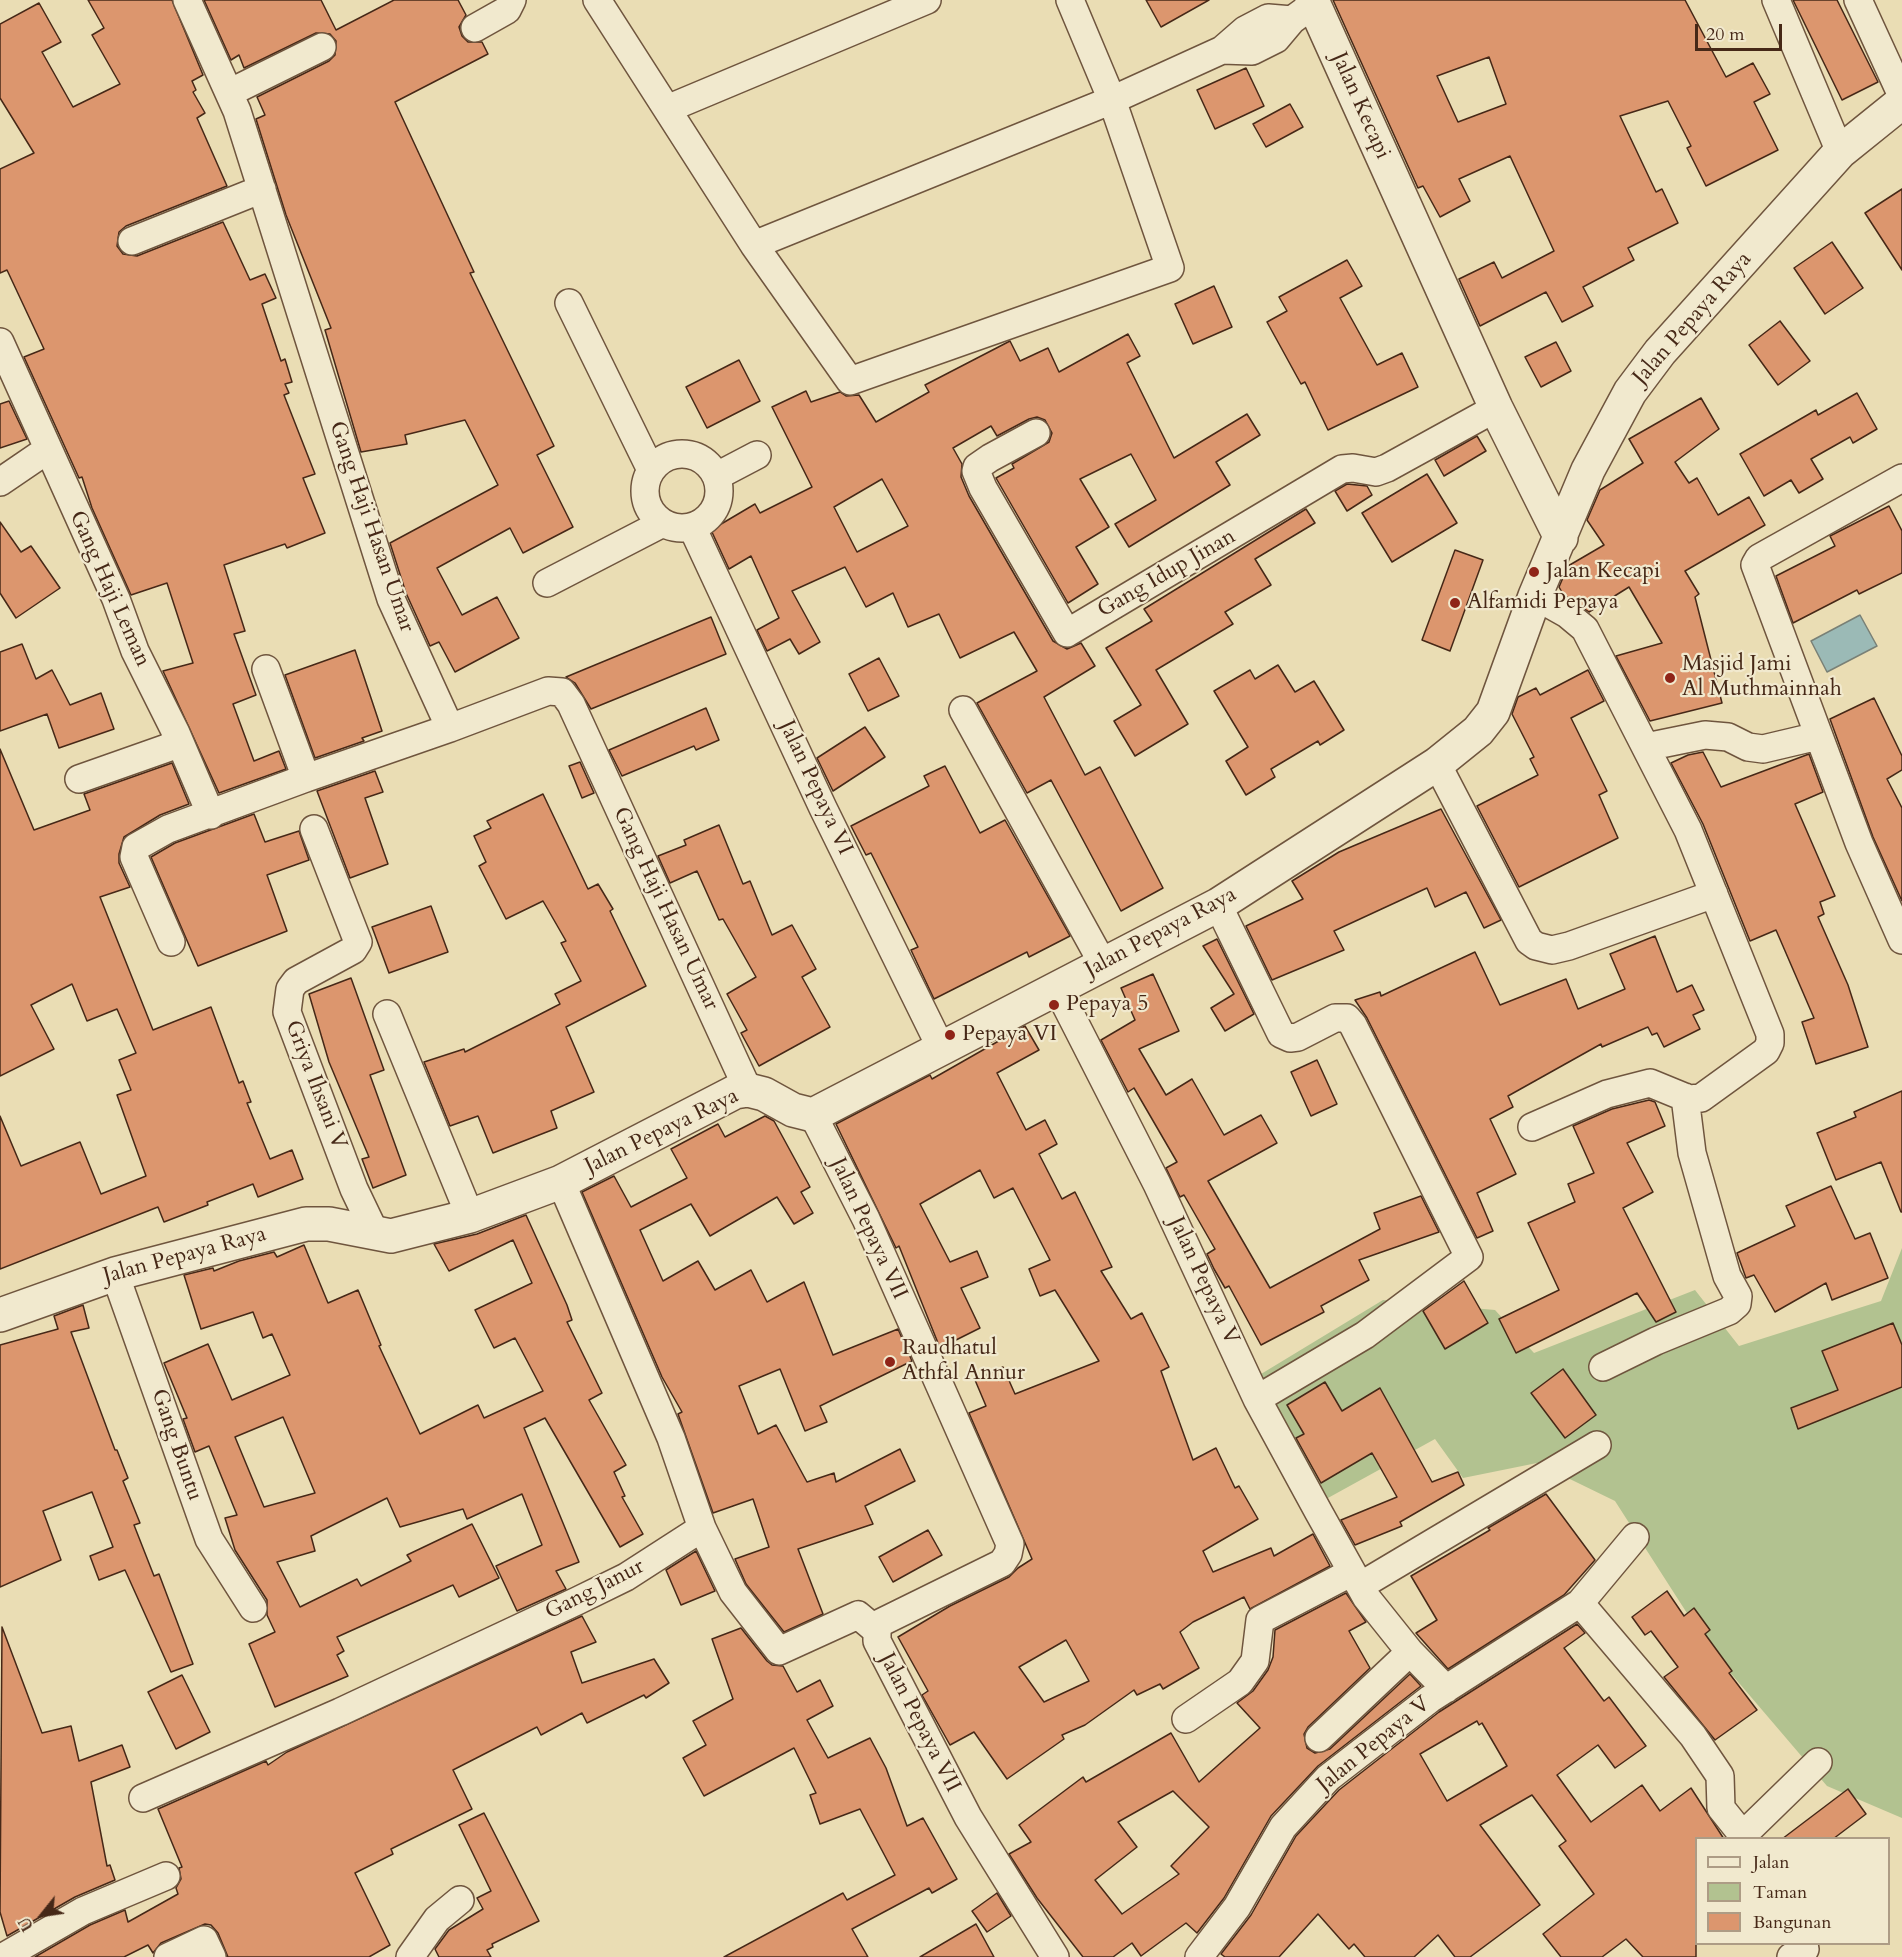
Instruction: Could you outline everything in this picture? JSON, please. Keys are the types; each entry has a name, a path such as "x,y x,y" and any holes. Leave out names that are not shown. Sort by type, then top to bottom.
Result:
{"street":[{"name":"Gang Haji Hasan Umar","path":"187,0 229,93 262,189 391,599 450,728 548,691 562,692 571,704 748,1090"},
{"path":"475,28 507,10 512,0"},
{"path":"597,0 754,245 850,381 1170,268 1112,100 1070,0"},
{"path":"667,109 927,0"},
{"path":"1776,0 1840,152"},
{"path":"1858,0 1902,96"},
{"path":"754,245 1112,100 1222,50 1245,30 1268,18 1306,8"},
{"name":"Jalan Kecapi","path":"1306,8 1496,408 1561,538"},
{"path":"229,93 322,47"},
{"name":"Jalan Pepaya Raya","path":"0,1315 115,1274 306,1224 329,1224 376,1235 392,1236 470,1216 561,1182 735,1092 748,1090 764,1094 794,1110 813,1114 1218,905 1437,764 1478,731 1493,712 1535,596 1603,437 1630,392 1660,352 1840,152 1902,102"},
{"path":"132,241 262,189"},
{"path":"570,303 651,470"},
{"name":"Gang Haji Leman","path":"0,342 116,599 135,651 176,733 211,814"},
{"name":"Gang Idup Jinan","path":"1036,433 977,466 976,471 983,488 1067,633 1342,469 1353,468 1376,472 1387,468 1496,408"},
{"path":"0,482 47,450"},
{"path":"672,454 699,456 717,476 720,497 710,517 692,527 677,528 663,523 652,512 646,499 646,484 651,470 672,454"},
{"path":"717,476 757,455"},
{"path":"1902,478 1759,558 1755,566 1859,843 1902,940"},
{"path":"547,583 663,523"},
{"name":"Jalan Pepaya VI","path":"692,527 823,808 941,1048"},
{"path":"1532,1127 1607,1094 1650,1083 1685,1097 1701,1098 1766,1051 1770,1042 1770,1034 1688,830 1585,629 1567,614 1535,596"},
{"path":"266,669 306,778"},
{"path":"963,710 1103,964"},
{"path":"171,942 134,857 134,850 148,838 306,778 450,728"},
{"path":"80,779 167,748 175,743 176,733"},
{"path":"1646,747 1705,735 1728,737 1748,747 1763,749 1818,736"},
{"path":"1437,764 1529,941 1536,946 1552,950 1569,946 1714,894"},
{"name":"Griya Ihsani V","path":"314,829 358,942 353,950 296,981 290,989 287,1012 354,1189 376,1235"},
{"path":"1218,905 1281,1034 1290,1038 1298,1037 1335,1018 1347,1018 1353,1025 1469,1257 1365,1335 1257,1399"},
{"name":"Jalan Pepaya V","path":"1057,988 1157,1184 1257,1399 1356,1579 1366,1597 1410,1652 1446,1689 1328,1778 1313,1794 1283,1827 1237,1907 1199,1957"},
{"path":"387,1014 470,1216"},
{"path":"1603,1367 1656,1341 1729,1311 1737,1304 1738,1296 1727,1275 1692,1153 1685,1097"},
{"name":"Jalan Pepaya VII","path":"813,1114 866,1219 1010,1544 1008,1554 1002,1563 880,1623 877,1641 968,1817 1055,1957"},
{"path":"561,1182 671,1438 702,1528 733,1592 779,1651 858,1615 877,1631"},
{"name":"Gang Buntu","path":"115,1274 209,1539 253,1608"},
{"path":"1186,1719 1240,1682 1255,1662 1260,1620 1356,1579 1597,1445"},
{"name":"Gang Janur","path":"143,1798 340,1712 577,1601 626,1577 702,1528"},
{"path":"1446,1689 1580,1603 1635,1537"},
{"path":"1580,1603 1693,1736 1720,1776 1720,1808 1744,1837 1818,1762"},
{"path":"1319,1738 1410,1652"},
{"path":"3,1957 83,1911 166,1876"},
{"path":"410,1957 437,1919 460,1900"},
{"path":"168,1957 204,1940 212,1957"}],"green space":[{"path":"1902,1248 1902,1818 1827,1786 1710,1649 1615,1501 1537,1463 1463,1478 1435,1439 1308,1509 1238,1388 1383,1300 1495,1310 1534,1353 1695,1290 1739,1346 1881,1301"}],"water":[{"path":"1860,615 1877,646 1827,672 1811,641"}],"building":[{"path":"88,0 172,0 203,75 192,81 196,90 193,92 205,113 197,118 227,186 126,226 119,232 117,246 123,254 137,256 223,222 250,280 265,274 276,298 262,304 281,361 285,359 292,382 285,384 289,393 284,395 315,474 303,478 325,533 287,548 285,544 224,565 245,631 234,634 256,695 233,704 254,761 279,751 286,769 219,793 163,671 193,663 167,583 131,595 92,508 82,477 79,478 24,357 44,349 7,270 0,273 0,169 34,153 0,98 0,24 39,3 61,42 42,52 73,107 120,84 92,35 104,28"},
{"path":"204,0 321,0 336,30 394,0 458,0 466,15 459,27 462,36 468,42 482,42 488,54 395,102 474,272 470,273 554,446 537,455 573,527 523,553 510,528 437,568 462,615 497,597 519,638 455,672 439,642 430,646 406,593 390,543 498,485 465,420 405,435 407,444 361,452 325,330 331,328 286,215 256,119 265,115 257,97 329,61 335,55 336,41 330,34 316,33 244,68 239,55 231,60"},
{"path":"1146,0 1209,0 1161,27"},
{"path":"1333,0 1685,0 1726,77 1753,63 1770,94 1754,102 1778,150 1706,186 1687,148 1691,146 1668,101 1620,116 1656,192 1662,189 1678,223 1628,248 1634,260 1583,287 1593,306 1562,322 1546,292 1480,326 1459,279 1494,262 1502,278 1554,251 1510,156 1459,179 1470,201 1440,217 1423,186 1418,188","holes":["1489,57 1506,104 1458,122 1437,76"]},
{"path":"1793,0 1837,0 1878,82 1842,100"},
{"path":"1246,68 1264,106 1215,129 1197,90"},
{"path":"1290,104 1303,127 1266,147 1253,124"},
{"path":"1902,189 1902,270 1865,213"},
{"path":"1832,242 1863,288 1825,314 1794,268"},
{"path":"1347,260 1362,286 1340,298 1377,365 1402,353 1418,387 1328,430 1305,382 1301,384 1267,322 1287,311 1279,297"},
{"path":"1214,286 1232,327 1193,344 1175,304"},
{"path":"1780,321 1810,361 1778,385 1749,345"},
{"path":"1128,334 1140,356 1127,363 1174,458 1247,414 1260,435 1216,462 1230,485 1129,547 1115,524 1156,500 1131,454 1080,479 1109,527 1076,547 1098,584 1068,603 996,478 1014,468 1012,464 1049,442 1052,433 1045,420 1037,417 1029,419 997,436 991,426 953,448 962,464 961,477 969,496 1053,641 1067,649 1081,643 1095,666 1044,697 1085,775 1100,767 1163,888 1121,911 1051,780 1027,793 977,703 1037,671 1014,632 960,658 939,614 908,627 893,593 866,607 845,567 792,591 820,642 799,654 790,639 767,651 757,630 779,618 751,556 729,569 711,530 755,504 760,513 812,487 772,407 806,391 811,402 840,392 846,396 859,395 876,422 929,392 925,385 1010,341 1020,361 1048,348 1059,372","holes":["882,479 908,526 857,552 834,507"]},
{"path":"1556,342 1571,371 1541,387 1525,357"},
{"path":"739,360 760,401 707,428 686,387"},
{"path":"1857,393 1877,429 1853,443 1850,437 1811,459 1823,479 1799,493 1791,480 1764,496 1740,454 1816,410 1818,415"},
{"path":"1701,398 1719,429 1675,462 1689,483 1697,478 1718,515 1749,497 1765,525 1685,571 1699,594 1695,597 1722,703 1650,721 1616,656 1662,643 1629,587 1589,612 1563,594 1559,587 1568,566 1604,545 1587,520 1600,490 1643,463 1629,439"},
{"path":"9,401 27,439 0,448 0,404"},
{"path":"1477,436 1486,451 1444,476 1435,460"},
{"path":"1427,474 1457,523 1392,562 1362,513"},
{"path":"1347,484 1367,486 1372,495 1347,511 1335,491"},
{"path":"1889,506 1902,531 1902,573 1859,594 1857,590 1793,623 1776,576 1835,546 1830,536"},
{"path":"1306,509 1315,523 1255,559 1271,585 1225,612 1233,624 1156,670 1188,724 1135,756 1114,721 1141,705 1106,648 1152,621 1144,609"},
{"path":"0,522 21,552 31,546 60,588 16,618 0,593"},
{"path":"1455,550 1483,560 1450,651 1422,640"},
{"path":"711,617 726,654 591,709 575,683 566,677"},
{"path":"22,644 36,679 52,670 70,705 101,693 114,729 59,748 47,714 0,731 0,652"},
{"path":"355,650 382,731 362,738 364,741 315,758 285,675"},
{"path":"879,658 899,696 868,711 849,674"},
{"path":"1278,665 1295,692 1314,681 1344,730 1320,745 1318,741 1271,769 1275,777 1246,795 1226,761 1248,747 1214,691 1250,670 1255,679"},
{"path":"1588,670 1604,701 1571,718 1607,791 1599,795 1618,838 1519,887 1477,806 1538,775 1530,759 1534,757 1512,714 1518,697 1536,688 1540,695"},
{"path":"1874,698 1902,756 1902,770 1887,779 1902,808 1902,901 1873,837 1830,719"},
{"path":"706,708 719,740 696,750 694,746 622,776 609,750"},
{"path":"865,727 885,757 833,791 817,758"},
{"path":"0,749 34,830 90,810 84,794 172,763 189,804 160,815 124,837 119,863 130,887 100,897 153,1030 211,1007 239,1083 243,1081 251,1102 247,1103 270,1159 292,1150 303,1179 258,1197 253,1184 164,1222 158,1207 0,1269 0,1116 21,1166 80,1142 101,1194 146,1176 117,1095 131,1090 119,1060 136,1053 117,1009 87,1021 72,984 31,1005 54,1049 0,1076"},
{"path":"1703,752 1721,787 1809,754 1823,792 1795,804 1835,896 1820,902 1824,914 1818,917 1848,985 1868,1047 1816,1064 1802,1022 1814,1018 1776,930 1750,941 1703,824 1671,763 1688,755"},
{"path":"580,762 594,793 582,798 569,766"},
{"path":"945,766 980,833 1005,820 1070,936 1029,957 1027,952 934,999 911,950 918,947 871,853 866,855 851,826 929,786 924,776"},
{"path":"375,771 383,792 365,798 388,864 350,878 317,791"},
{"path":"543,794 588,889 598,884 613,909 610,911 646,986 566,1027 594,1092 551,1111 557,1128 493,1153 478,1116 450,1126 424,1062 464,1049 465,1052 560,1004 555,994 581,981 561,943 566,941 543,901 506,919 479,866 486,862 474,836 491,828 487,821"},
{"path":"1441,809 1501,920 1484,928 1466,892 1435,907 1427,888 1334,931 1344,950 1272,980 1246,926 1303,899 1292,881 1339,852"},
{"path":"254,814 265,842 299,831 309,860 267,875 287,931 198,966 151,857 175,843"},
{"path":"719,825 743,884 750,881 772,935 792,925 816,969 802,977 830,1027 759,1066 741,1033 747,1030 727,994 756,977 723,919 719,920 697,871 670,883 658,856 686,845 684,840"},
{"path":"431,906 448,952 389,973 372,927"},
{"path":"1655,936 1677,992 1692,985 1704,1010 1693,1015 1700,1029 1664,1047 1657,1033 1652,1035 1648,1027 1602,1047 1601,1044 1508,1096 1513,1107 1490,1119 1516,1174 1477,1193 1493,1231 1477,1238 1367,1018 1355,1000 1380,992 1381,996 1475,952 1500,1005 1566,979 1578,1009 1625,989 1610,954"},
{"path":"1217,939 1254,1014 1225,1031 1211,1008 1234,994 1203,946"},
{"path":"1153,974 1179,1031 1139,1049 1166,1095 1192,1079 1224,1135 1261,1115 1277,1143 1208,1181 1270,1288 1380,1229 1374,1213 1421,1196 1439,1232 1359,1260 1369,1280 1321,1306 1324,1312 1261,1345 1229,1286 1225,1288 1214,1269 1207,1254 1215,1249 1184,1195 1180,1197 1166,1168 1177,1162 1134,1088 1128,1092 1101,1040 1135,1020 1121,988"},
{"path":"351,978 384,1070 370,1075 406,1175 373,1188 362,1159 369,1157 329,1062 309,994"},
{"path":"1025,1026 1039,1050 997,1073 1026,1130 1045,1120 1057,1144 1039,1154 1062,1199 1075,1192 1112,1267 1101,1271 1131,1319 1142,1313 1169,1367 1161,1371 1193,1460 1216,1448 1235,1488 1239,1486 1258,1519 1203,1551 1213,1572 1271,1548 1274,1556 1313,1534 1330,1566 1250,1609 1244,1597 1193,1622 1180,1632 1199,1668 1163,1689 1160,1684 1137,1695 1134,1690 1085,1725 1062,1735 1064,1739 1007,1779 974,1732 950,1745 922,1695 928,1691 898,1637 950,1606 1009,1577 1032,1559 969,1413 986,1406 975,1380 1003,1367 1015,1394 1099,1361 1055,1290 1040,1296 1029,1269 1050,1260 1013,1188 994,1198 980,1170 920,1204 950,1262 977,1251 988,1277 961,1288 980,1328 940,1348 899,1246 896,1248 836,1124 930,1075 932,1079","holes":["1066,1640 1089,1681 1044,1702 1019,1667"]},
{"path":"1317,1060 1337,1104 1311,1116 1291,1072"},
{"path":"1902,1091 1901,1212 1881,1162 1836,1180 1817,1133 1856,1117 1854,1112"},
{"path":"1649,1100 1655,1102 1665,1126 1627,1143 1653,1192 1623,1208 1676,1312 1656,1322 1637,1293 1516,1353 1499,1319 1559,1290 1528,1223 1575,1202 1568,1184 1594,1173 1573,1126 1612,1109"},
{"path":"765,1116 774,1121 810,1187 801,1192 813,1213 794,1224 777,1197 710,1236 691,1204 640,1230 663,1281 698,1261 715,1290 751,1270 767,1302 804,1282 833,1355 898,1329 912,1361 820,1406 827,1422 805,1431 780,1369 739,1386 758,1434 776,1425 807,1482 834,1473 836,1482 900,1449 915,1481 865,1506 873,1524 798,1549 823,1614 784,1632 746,1584 735,1559 769,1547 753,1499 713,1513 678,1414 682,1412 662,1377 582,1192 614,1176 631,1207 687,1178 671,1149 718,1124 725,1137"},
{"path":"1831,1186 1855,1239 1870,1233 1888,1278 1832,1300 1826,1283 1775,1312 1754,1275 1746,1278 1737,1253 1795,1226 1786,1206"},
{"path":"526,1215 567,1305 572,1320 567,1322 602,1393 589,1400 626,1465 614,1472 625,1496 622,1497 643,1534 620,1547 545,1418 524,1428 579,1562 556,1571 566,1589 517,1611 496,1566 542,1545 522,1494 467,1519 463,1509 400,1527 387,1498 311,1536 315,1551 277,1562 300,1607 357,1579 361,1586 411,1561 407,1555 472,1524 499,1578 459,1597 453,1585 337,1637 344,1651 337,1655 348,1676 275,1707 249,1644 275,1632 267,1615 267,1600 235,1550 225,1518 237,1515 209,1446 195,1452 183,1419 187,1418 164,1363 208,1344 232,1400 290,1375 272,1334 263,1338 253,1312 201,1329 184,1275 213,1268 214,1271 239,1261 274,1252 277,1257 304,1245 328,1303 358,1290 381,1345 379,1346 420,1434 478,1405 484,1418 543,1391 515,1338 494,1348 475,1310 532,1283 513,1240 449,1271 434,1244 477,1234","holes":["283,1417 315,1493 264,1507 235,1437"]},
{"path":"1464,1281 1488,1323 1445,1349 1423,1311"},
{"path":"83,1305 89,1328 71,1332 115,1450 117,1450 128,1478 123,1481 140,1523 134,1525 154,1576 159,1574 193,1664 171,1672 125,1570 99,1580 90,1556 113,1547 92,1492 43,1511 61,1560 0,1587 0,1345 58,1329 54,1316"},
{"path":"1893,1323 1902,1345 1902,1387 1798,1429 1791,1408 1838,1390 1822,1351"},
{"path":"1563,1369 1596,1415 1565,1438 1531,1393"},
{"path":"1325,1382 1342,1411 1380,1388 1432,1482 1458,1472 1464,1485 1400,1522 1402,1526 1355,1545 1341,1520 1397,1497 1372,1453 1321,1483 1296,1438 1304,1434 1287,1405"},
{"path":"1546,1494 1595,1560 1564,1595 1448,1669 1416,1633 1437,1620 1411,1576"},
{"path":"928,1530 942,1555 893,1582 879,1557"},
{"path":"696,1551 715,1591 681,1605 666,1570"},
{"path":"1667,1591 1684,1616 1694,1608 1710,1630 1705,1634 1732,1671 1729,1673 1757,1710 1715,1740 1664,1677 1678,1667 1651,1631 1645,1635 1632,1617"},
{"path":"1346,1593 1366,1622 1349,1631 1370,1668 1308,1727 1304,1734 1307,1748 1315,1753 1330,1749 1410,1674 1421,1686 1318,1766 1271,1816 1224,1898 1197,1933 1186,1923 1141,1956 1132,1943 1113,1957 1083,1957 1037,1898 1009,1854 1031,1842 1019,1825 1083,1777 1086,1782 1171,1733 1199,1782 1260,1728 1237,1703 1253,1691 1268,1670 1273,1657 1275,1630","holes":["1173,1791 1209,1827 1171,1866 1179,1874 1122,1914 1095,1880 1137,1847 1118,1822"]},
{"path":"582,1616 596,1642 571,1652 582,1683 654,1659 669,1683 646,1698 644,1695 587,1723 582,1713 541,1735 537,1727 453,1770 472,1809 391,1849 393,1854 355,1873 390,1945 369,1957 228,1957 218,1933 211,1925 205,1924 161,1943 153,1953 148,1945 124,1957 35,1957 90,1925 125,1910 128,1922 178,1894 176,1888 181,1879 179,1868 182,1867 158,1809 266,1761 268,1765 287,1752"},
{"path":"1577,1624 1585,1633 1564,1648 1604,1701 1609,1697 1646,1746 1615,1768 1598,1745 1557,1775 1591,1822 1642,1785 1660,1811 1691,1788 1723,1837 1695,1837 1696,1957 1643,1957 1626,1939 1602,1957 1561,1957 1543,1934 1594,1894 1559,1846 1566,1841 1532,1795 1480,1825 1540,1905 1470,1957 1455,1957 1438,1935 1414,1957 1365,1957 1354,1944 1349,1949 1318,1914 1279,1957 1225,1957 1221,1954 1251,1915 1296,1836 1339,1790 1439,1712","holes":["1477,1721 1479,1725 1482,1723 1507,1766 1447,1801 1420,1754"]},
{"path":"2,1627 42,1733 71,1726 79,1761 122,1745 130,1767 91,1782 107,1866 110,1865 115,1880 75,1897 7,1936 0,1912"},
{"path":"741,1628 767,1661 772,1665 783,1666 797,1692 820,1680 833,1706 807,1720 828,1758 870,1738 886,1768 907,1826 923,1818 957,1879 932,1893 929,1888 852,1929 868,1957 724,1957 843,1893 847,1900 895,1875 860,1809 820,1824 810,1795 816,1793 794,1748 704,1796 683,1758 706,1745 693,1721 733,1699 712,1639"},
{"path":"182,1675 210,1732 176,1749 148,1692"},
{"path":"1848,1789 1866,1814 1836,1837 1785,1837"},
{"path":"484,1813 539,1921 492,1944 493,1947 487,1950 491,1957 439,1957 435,1949 449,1930 483,1909 477,1898 491,1891 459,1825"},
{"path":"997,1893 1011,1916 987,1932 972,1911"},
{"path":"976,1924 994,1957 920,1957"}],"place":[{"name":"Jalan Kecapi","path":"1534,572"},
{"name":"Alfamidi Pepaya","path":"1455,603"},
{"name":"Masjid Jami Al Muthmainnah","path":"1670,678"},
{"name":"Pepaya 5","path":"1054,1005"},
{"name":"Pepaya VI","path":"950,1035"},
{"name":"Raudhatul Athfal Annur","path":"890,1362"}]}
